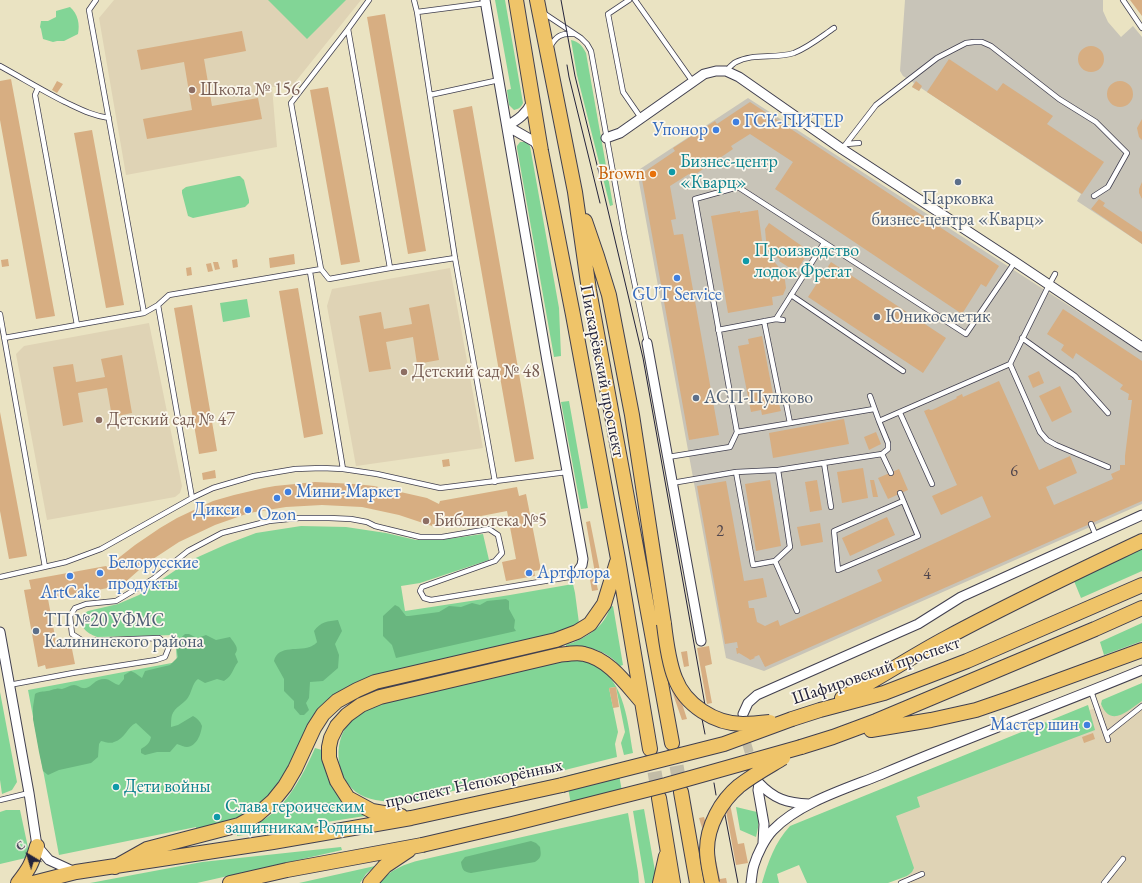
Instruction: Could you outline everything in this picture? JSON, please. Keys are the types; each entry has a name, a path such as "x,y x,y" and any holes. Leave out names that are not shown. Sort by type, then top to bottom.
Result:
{"main road":[{"name":"Пискарёвский проспект","path":"516,0 532,102 618,559 650,749"},
{"name":"Пискарёвский проспект","path":"538,5 575,192 588,290 672,743"},
{"path":"575,192 597,256 608,294 632,415 664,624 675,678 682,692 691,703 711,716 742,724 792,719"},
{"path":"820,710 949,636 1071,574 1142,541"},
{"path":"115,867 147,849 220,831 239,825 258,815 273,801 285,786 295,769 314,728 323,714 337,701 357,690 375,682 556,640 577,632 590,624 604,604 618,559"},
{"name":"Шафировский проспект","path":"662,760 724,744 792,719 884,692 967,662 1142,585"},
{"path":"230,883 287,870 419,846 512,824 666,785 801,747 876,721 1142,608"},
{"path":"833,737 931,720 976,710 1142,650"},
{"path":"414,817 372,811 348,798 337,780 329,758 331,738 337,726 361,705 380,698 559,655 584,654 599,659 616,673 642,702"},
{"path":"712,883 708,863 708,841 710,830 728,796 757,773 801,747"},
{"name":"проспект Непокорённых","path":"33,883 76,872 273,842 414,817 562,786 662,760"},
{"path":"681,792 697,883"},
{"path":"659,798 673,883"},
{"path":"18,883 28,871 37,846"},
{"path":"370,883 385,866 419,846"},
{"path":"660,883 667,849"}],"street":[{"path":"485,1 582,559 582,565 578,571"},
{"path":"606,138 620,133 704,74 716,71 726,71 739,77 844,146 1142,348"},
{"path":"507,126 528,110 532,102"},
{"path":"507,126 535,142 541,151"},
{"path":"647,342 701,641"},
{"path":"743,714 748,703 757,695 918,624 961,597 1142,515"},
{"path":"0,632 2,662 9,685 37,846 50,860 76,872"},
{"path":"751,883 754,866 771,831 781,822 809,804 902,765 1142,670"},
{"path":"763,845 764,824 758,790 759,782 767,792 776,798 798,804 809,804"}],"lane":[{"path":"96,0 89,10 144,313"},
{"path":"369,0 291,103 321,270 329,279 455,258"},
{"path":"414,0 455,258 495,482"},
{"path":"629,0 608,14 623,92 642,118"},
{"path":"635,0 693,82"},
{"path":"1124,0 1142,28"},
{"path":"417,12 485,1"},
{"path":"538,5 581,38 591,51 624,233 647,342"},
{"path":"726,71 735,63 747,58 794,53 811,45 834,28"},
{"path":"348,29 390,268"},
{"path":"547,54 553,41 562,34 574,34"},
{"path":"844,146 876,105 931,62 966,43 982,42 991,46 1059,99 1096,122 1128,153 1108,187 1094,196"},
{"path":"0,66 84,112 98,117 108,118"},
{"path":"430,95 499,80"},
{"path":"38,88 35,95 77,325"},
{"path":"844,146 859,143"},
{"path":"668,457 730,447 737,432 695,199 738,187 966,334 1015,262"},
{"path":"776,319 824,243"},
{"path":"4,338 144,313 158,305 169,295 321,270"},
{"path":"310,272 343,469"},
{"path":"879,421 1010,364 1055,274"},
{"path":"791,295 902,371"},
{"path":"158,305 192,498"},
{"path":"0,314 45,567"},
{"path":"718,330 776,319 783,320"},
{"path":"764,321 779,395 786,403 790,423"},
{"path":"1022,338 1075,376 1108,413"},
{"path":"1010,364 1040,432 1047,440 1108,467"},
{"path":"672,483 736,472 778,470 882,454 888,449 888,443 870,396"},
{"path":"737,432 874,409"},
{"path":"900,413 932,484"},
{"path":"882,454 891,473"},
{"path":"824,463 831,507"},
{"path":"0,577 66,562 101,549 192,498 213,488 254,476 295,469 343,469 377,474 440,488 567,472"},
{"path":"736,472 753,564 775,561 790,547 778,470"},
{"path":"900,493 903,500 918,536 838,570 834,531 903,500"},
{"path":"9,685 156,660 165,657 169,647 159,638 83,641 72,634 70,616 75,608 86,604 116,601 153,579 188,551 222,533 269,521 329,518 351,519 420,537 442,537 489,529 498,535 502,553 495,561 422,587 420,591 424,598 431,600 569,577 578,571"},
{"path":"1091,524 1096,536"},
{"path":"775,561 797,611"},
{"path":"1091,691 1108,740"},
{"path":"1106,734 1142,706"},
{"path":"0,800 29,793"},
{"path":"1104,883 1123,860"},
{"path":"900,883 922,874"}],"shaded area":[{"name":"Школа № 156","path":"114,0 361,0 292,86 272,87 277,147 126,175 99,18"},
{"path":"905,0 1103,0 1103,11 1108,22 1121,37 1133,26 1142,37 1142,244 1077,201 1081,194 921,88 919,91 912,87 914,83 903,76 900,71"},
{"path":"748,98 1142,353 1142,504 764,671 726,658 637,171"},
{"name":"Детский сад № 48","path":"450,268 483,448 356,466 327,306 332,289"},
{"name":"Детский сад № 47","path":"149,323 182,486 180,493 175,497 47,520 16,354 24,346"},
{"path":"1142,689 1142,883 911,883 879,795"}],"green space":[{"path":"268,0 346,0 307,39"},
{"path":"495,0 505,0 523,103 520,108 514,110 509,105 507,90 511,89"},
{"path":"70,7 78,19 78,34 64,41 53,42 43,39 40,27 41,21 48,21 56,17 56,11"},
{"path":"571,40 580,44 586,53 613,205 610,206 577,75"},
{"path":"520,142 526,142 530,146 559,308 561,356 554,357 517,148"},
{"path":"238,176 244,180 249,200 249,203 245,207 193,218 188,216 182,190 186,187"},
{"path":"247,299 250,317 223,322 220,303"},
{"path":"569,401 588,508 581,509 561,402"},
{"path":"301,526 346,527 386,533 416,540 440,540 483,534 489,560 420,583 401,586 405,611 573,584 579,623 554,633 375,675 346,687 333,696 317,711 274,789 261,804 240,817 197,833 196,827 59,855 28,690 177,662 175,635 97,637 85,630 80,616 88,611 118,604 139,595 189,561 227,544 256,533"},
{"path":"1142,548 1142,571 1081,598 1074,581"},
{"path":"506,599 509,601 509,609 515,620 514,628 516,631 396,658 392,645 383,636 383,616 395,605 399,607 406,616 409,616 439,612 449,606 461,607 472,603 480,605 487,601"},
{"path":"613,606 623,665 620,666 603,652 581,646 566,646 587,636 599,626 604,621 610,607"},
{"path":"338,620 342,631 335,644 339,655 338,668 323,681 310,682 309,698 306,703 309,710 304,715 300,715 294,708 294,701 284,691 284,679 274,661 276,656 285,650 313,646 317,642 314,631 316,628 324,622"},
{"path":"1142,623 1142,641 1104,655 1100,642"},
{"path":"185,634 189,634 197,638 206,635 216,640 230,637 237,648 235,654 238,662 227,679 224,681 217,679 205,683 198,679 194,683 187,699 173,712 171,727 178,725 193,716 197,719 202,726 201,733 196,742 187,747 177,744 170,752 157,752 145,755 141,753 141,749 148,744 151,737 136,723 130,727 118,740 111,743 101,741 99,744 98,757 91,763 59,770 48,775 43,771 33,719 35,694 62,689 72,685 86,688 101,679 107,679 119,685 124,679 124,675 131,671 142,678 145,671 170,665 178,657 177,644"},
{"path":"573,660 588,663 597,666 606,673 616,687 609,688 618,732 615,744 617,757 557,772 507,778 407,802 391,802 370,799 356,792 344,777 340,767 339,746 341,736 349,723 362,713 381,703 560,661"},
{"path":"1142,683 1142,701 1120,715 1110,715 1105,711 1101,704 1102,700"},
{"path":"616,687 624,705 633,753 624,755 621,743 625,732"},
{"path":"0,692 17,782 12,790 2,794 0,780"},
{"path":"1088,705 1095,730 917,797 920,807 896,816 914,868 907,876 888,883 807,883 799,865 777,874 779,883 762,883 773,853 780,839 790,826"},
{"path":"315,748 322,750 328,778 334,790 346,802 365,813 365,816 237,836 237,833 262,821 271,815 281,805 298,782"},
{"path":"617,763 624,803 573,816 566,776"},
{"path":"736,807 757,812 759,821 756,837 740,830"},
{"path":"644,809 655,871 655,883 645,883 633,811"},
{"path":"6,810 20,810 30,857 0,864 0,812"},
{"path":"628,813 639,883 379,883 393,871 415,862"},
{"path":"531,841 540,847 541,852 539,859 535,862 471,873 466,872 462,868 461,862 465,857"},
{"path":"341,847 342,850 197,883 90,883 202,862"},
{"path":"375,866 366,874 360,883 299,883"}],"building":[{"path":"1130,0 1142,0 1142,16"},
{"path":"385,14 426,251 408,254 367,17"},
{"path":"242,31 246,51 204,59 212,106 258,98 262,119 147,139 143,119 192,110 184,62 141,70 137,50"},
{"path":"1091,46 1101,49 1104,59 1101,69 1091,72 1081,69 1078,59 1081,49"},
{"path":"949,59 997,91 1003,83 1053,116 1047,124 1104,162 1082,194 927,92"},
{"path":"11,79 55,316 36,319 0,120 0,81"},
{"path":"57,81 63,84 57,93 52,90"},
{"path":"916,81 922,86 919,91 912,87"},
{"path":"1120,81 1130,84 1133,94 1130,104 1120,107 1110,104 1107,94 1110,84"},
{"path":"328,87 360,262 341,265 310,90"},
{"path":"750,102 999,266 986,287 981,284 962,314 775,189 793,162 750,134 731,146 733,149 717,160 719,164 710,170 708,166 691,177 689,174 670,186 676,219 671,220 674,235 683,234 719,435 689,440 641,174 675,151 673,148 715,121 717,124"},
{"path":"472,106 534,459 515,462 453,110"},
{"path":"1142,119 1142,140 1139,137 1137,128"},
{"path":"92,130 124,305 106,308 74,133"},
{"path":"1142,182 1142,199 1139,189"},
{"path":"1099,199 1105,203 1103,206 1142,232 1142,244 1091,209"},
{"name":"Производство лодок Фрегат","path":"758,210 763,249 784,273 786,288 783,295 772,297 773,305 728,313 711,216 740,211 740,213"},
{"path":"769,223 809,251 796,272 767,251 765,229"},
{"path":"294,254 295,264 270,268 269,258"},
{"path":"8,259 9,266 2,267 1,260"},
{"path":"237,259 238,267 233,268 232,260"},
{"path":"213,262 218,262 220,269 215,270"},
{"name":"Юникосметик","path":"831,262 946,338 923,373 808,297"},
{"path":"211,263 213,271 208,272 206,264"},
{"path":"191,267 192,275 187,276 186,268"},
{"path":"298,288 323,434 304,438 279,291"},
{"path":"429,304 439,360 417,364 413,337 386,342 391,369 369,372 359,316 381,312 384,329 412,324 409,308"},
{"path":"192,305 217,451 199,454 174,308"},
{"path":"1063,309 1142,361 1142,501 765,667 759,655 750,660 739,653 737,654 737,642 725,644 697,486 726,481 744,581 763,578 767,597 748,601 749,608 754,608 757,622 765,626 778,620 780,626 882,581 877,570 991,517 982,496 941,515 932,496 957,485 924,411 929,409 932,410 962,394 963,397 999,381 1039,470 1070,456 1077,473 1046,487 1054,505 1113,479 1111,474 1120,470 1120,465 1125,465 1132,400 1128,400 1129,394 1120,389 1123,385 1076,353 1073,359 1061,350 1064,345 1047,334"},
{"path":"762,336 775,405 779,404 781,411 762,415 761,410 751,412 738,346 749,344 748,339"},
{"path":"122,355 132,413 112,417 107,388 78,393 83,422 63,426 53,367 73,364 76,382 105,377 101,359"},
{"path":"1039,371 1044,383 1033,388 1028,376"},
{"path":"1060,386 1072,412 1052,422 1039,396"},
{"path":"0,412 27,556 9,559 0,511"},
{"path":"844,419 849,444 773,458 769,433"},
{"path":"876,432 881,444 869,450 864,437"},
{"path":"449,459 450,466 443,467 442,460"},
{"path":"863,468 868,498 842,503 837,472"},
{"path":"899,469 908,490 888,499 878,478"},
{"path":"215,470 216,478 203,480 202,473"},
{"path":"770,480 781,546 756,551 745,484"},
{"path":"817,480 822,510 810,512 805,482"},
{"path":"870,480 874,480 878,497 873,497"},
{"path":"315,482 374,486 427,498 439,504 440,501 517,487 519,496 526,494 541,570 534,571 535,576 506,581 502,562 516,559 507,511 435,525 432,524 432,526 399,515 362,507 322,505 286,507 249,513 215,525 179,542 147,563 122,585 48,599 57,647 71,644 75,664 46,669 45,665 38,667 24,590 31,589 29,580 107,567 160,528 213,501 264,488"},
{"path":"887,517 895,535 850,556 842,538"},
{"path":"590,521 601,576 595,577 598,590 592,591 589,574 595,573 586,522"},
{"path":"820,523 823,542 801,546 797,527"},
{"path":"709,646 712,664 705,666 712,703 707,704 697,648"},
{"path":"687,651 689,666 684,667 681,652"},
{"path":"663,655 677,688 687,719 682,720 672,691"},
{"path":"616,687 619,707 613,708 609,688"},
{"path":"1093,733 1095,739 1084,743 1082,737"},
{"path":"729,799 738,844 744,843 748,863 736,865 724,800"},
{"path":"704,817 720,879 726,878 727,883 717,883 710,853 699,818"}],"tunnel":[{"path":"743,731 753,765"},
{"path":"673,745 681,792"},
{"path":"651,751 659,798"}],"tram line":[{"path":"561,0 575,76 643,358 705,705"},
{"path":"567,65 600,203"},
{"path":"702,719 705,734"},
{"path":"714,783 716,795"},
{"path":"725,815 738,883"}],"place":[{"name":"Школа № 156","path":"192,90"},
{"name":"ГСК-ПИТЕР","path":"736,122"},
{"name":"Упонор","path":"716,130"},
{"name":"Бизнес-центр «Кварц»","path":"672,172"},
{"name":"Brown","path":"653,174"},
{"name":"Парковка бизнес-центра «Кварц»","path":"958,182"},
{"name":"Производство лодок Фрегат","path":"746,261"},
{"name":"GUT Service","path":"677,278"},
{"name":"Юникосметик","path":"877,317"},
{"name":"Детский сад № 48","path":"404,372"},
{"name":"АСП-Пулково","path":"696,398"},
{"name":"Детский сад № 47","path":"99,420"},
{"name":"Мини-Маркет","path":"288,492"},
{"name":"Ozon","path":"277,498"},
{"name":"Дикси","path":"248,510"},
{"name":"Библиотека №5","path":"426,521"},
{"name":"Белорусские продукты","path":"100,573"},
{"name":"Артфлора","path":"529,573"},
{"name":"ArtCake","path":"70,576"},
{"name":"ТП №20 УФМС Калининского района","path":"36,631"},
{"name":"Мастер шин","path":"1087,725"},
{"name":"Дети войны","path":"116,787"},
{"name":"Слава героическим защитникам Родины","path":"217,817"}]}
